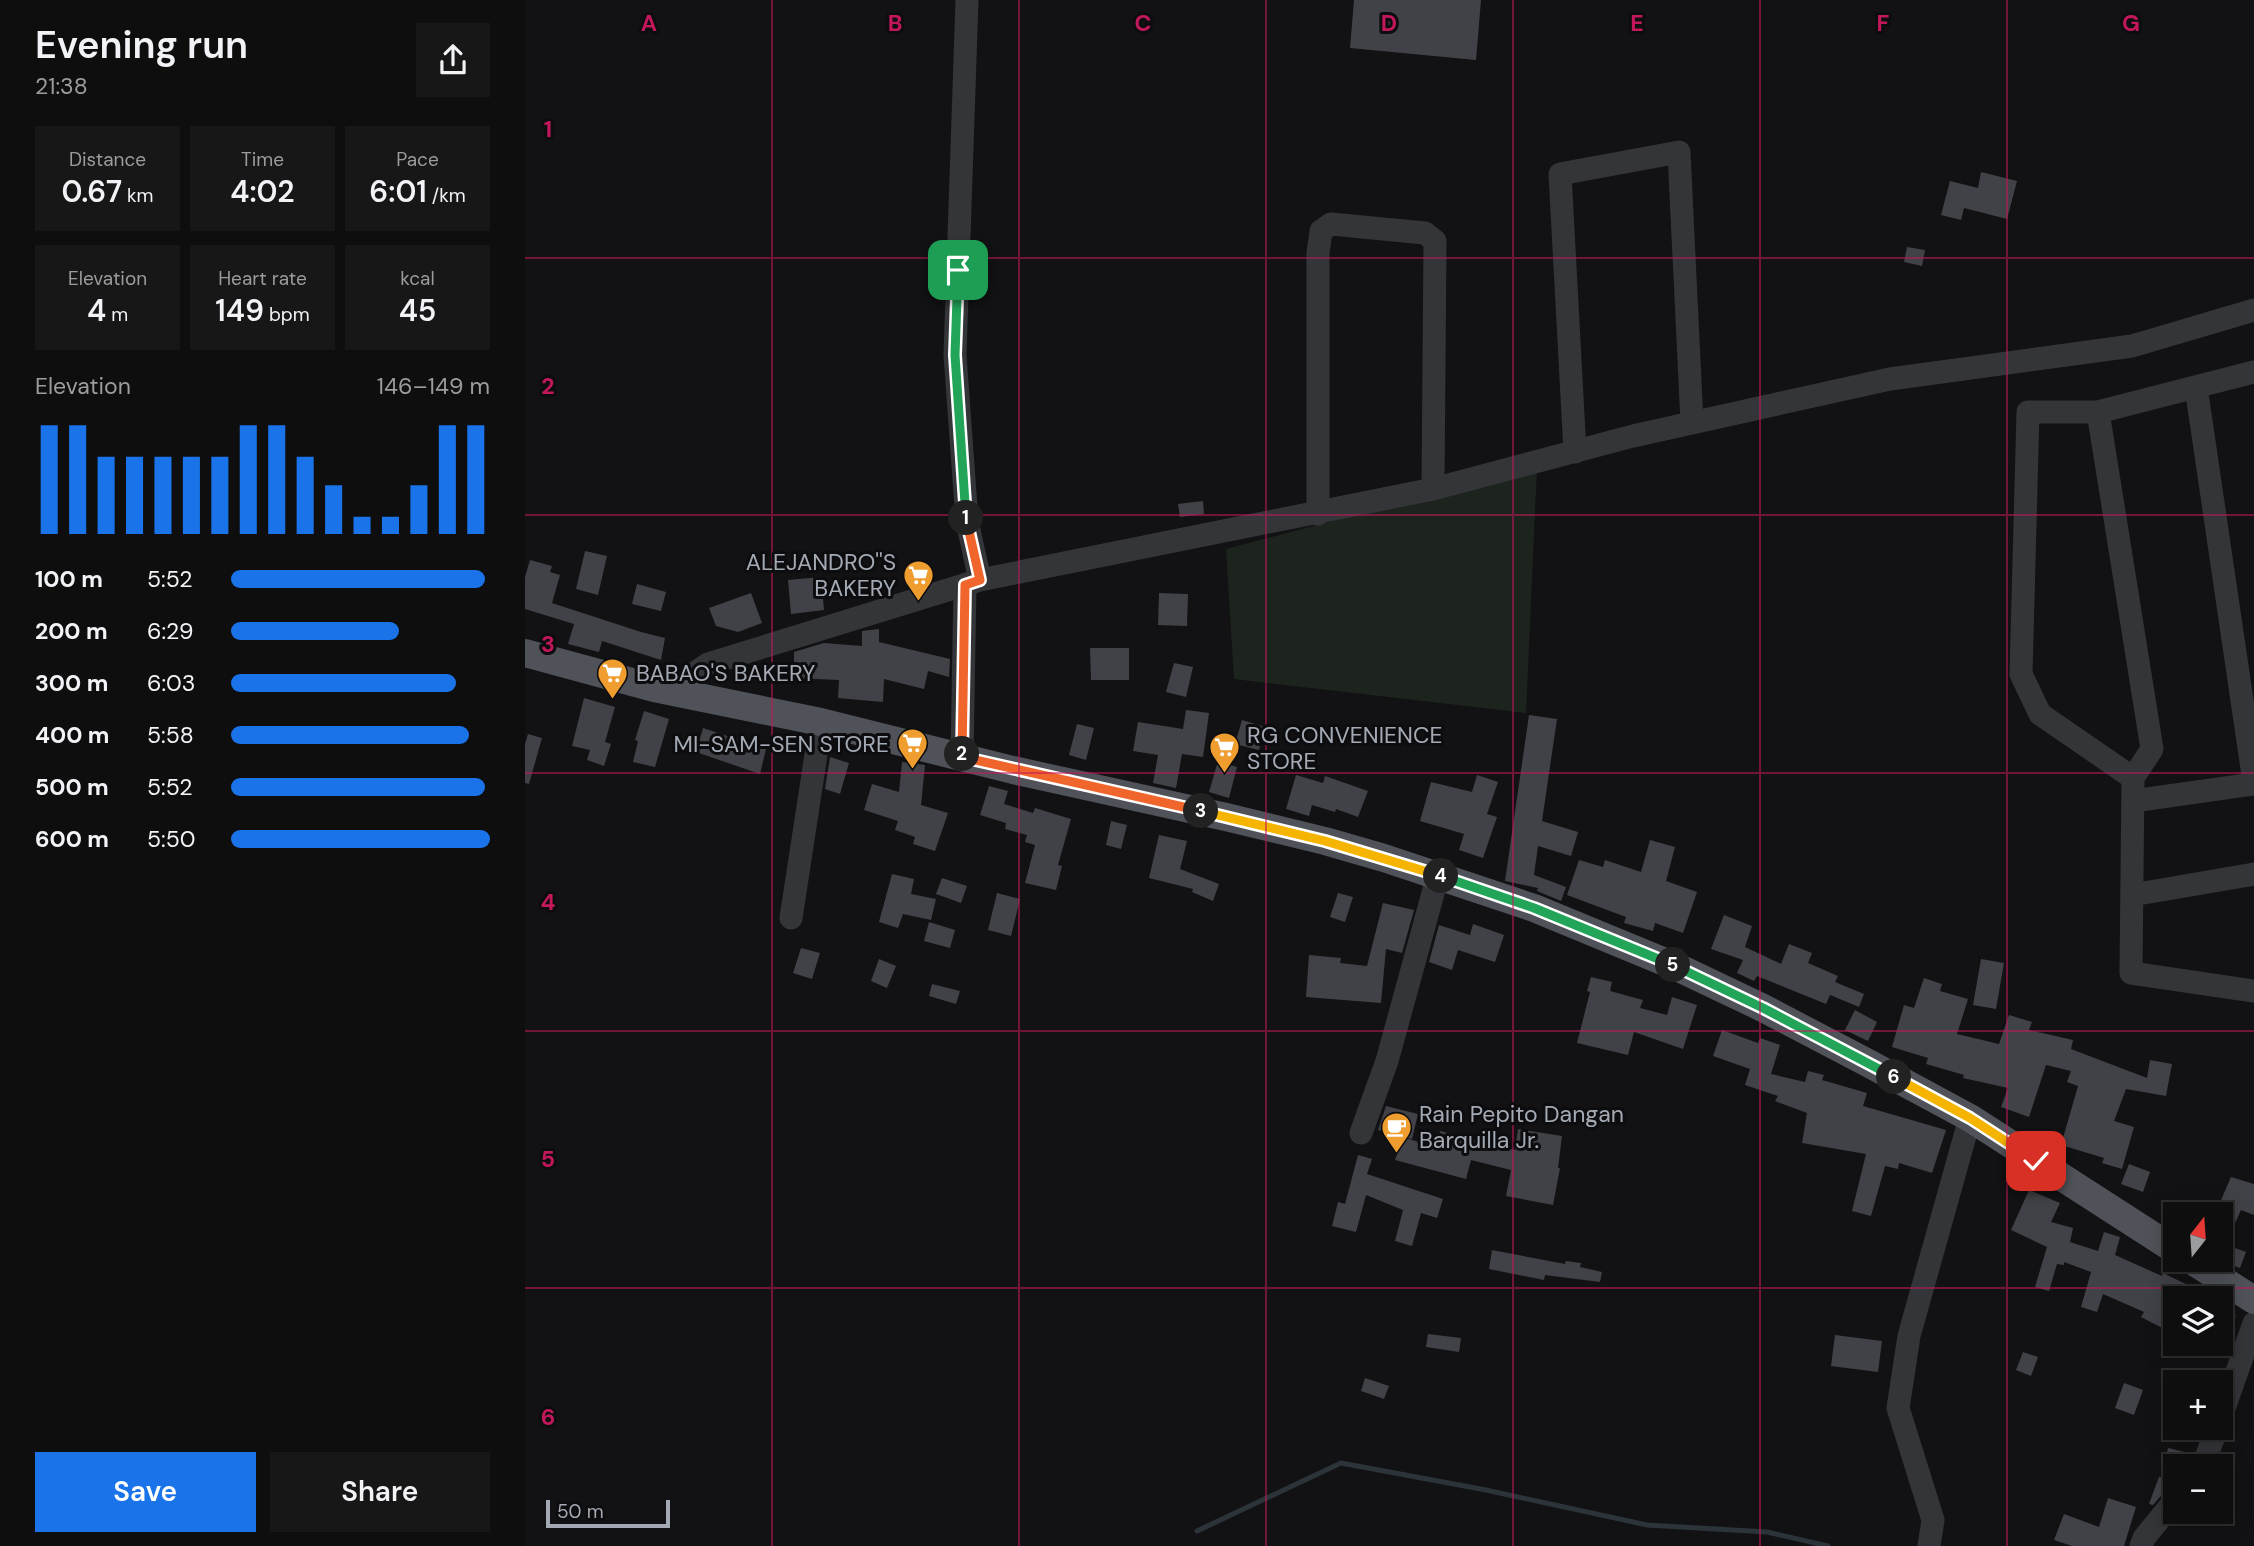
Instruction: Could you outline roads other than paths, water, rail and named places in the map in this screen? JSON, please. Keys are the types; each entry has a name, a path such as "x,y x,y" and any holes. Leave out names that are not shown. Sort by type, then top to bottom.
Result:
{"main road":[{"path":"525,653 683,694 821,722 1313,838 1437,875 1534,908 1677,967 1763,1008 1970,1118 2163,1242"},
{"path":"2211,1272 2254,1300"}],"street":[{"path":"962,757 972,582 955,355 967,0"},
{"path":"1575,452 1560,174 1679,152 1692,423"},
{"path":"1318,514 1318,253 1321,231 1331,224 1425,233 1435,241 1433,489"},
{"path":"683,694 690,676 708,664 972,582 1433,489 1692,423 1890,379 2131,346 2254,310"},
{"path":"2196,387 2254,783 2133,789 2040,714 2021,674 2028,412 2098,412 2254,372"},
{"path":"2098,412 2152,749 2133,789 2131,973 2254,991"},
{"path":"791,918 821,722"},
{"path":"2132,895 2254,874"},
{"path":"1361,1133 1387,1061 1437,875"},
{"path":"1929,1546 1933,1520 1898,1408 1909,1336 1970,1118"},
{"path":"2233,1383 2254,1323"},
{"path":"2141,1546 2144,1538 2163,1515"}],"waterway":[{"path":"1197,1531 1341,1463 1486,1490 1647,1525 1767,1532 1828,1546"}],"place":[{"name":"ALEJANDRO''S BAKERY","path":"919,602"},
{"name":"BABAO'S BAKERY","path":"613,700"},
{"name":"MI-SAM-SEN STORE","path":"912,771"},
{"name":"RG CONVENIENCE STORE","path":"1224,775"},
{"name":"Rain Pepito Dangan Barquilla Jr.","path":"1396,1154"}]}
